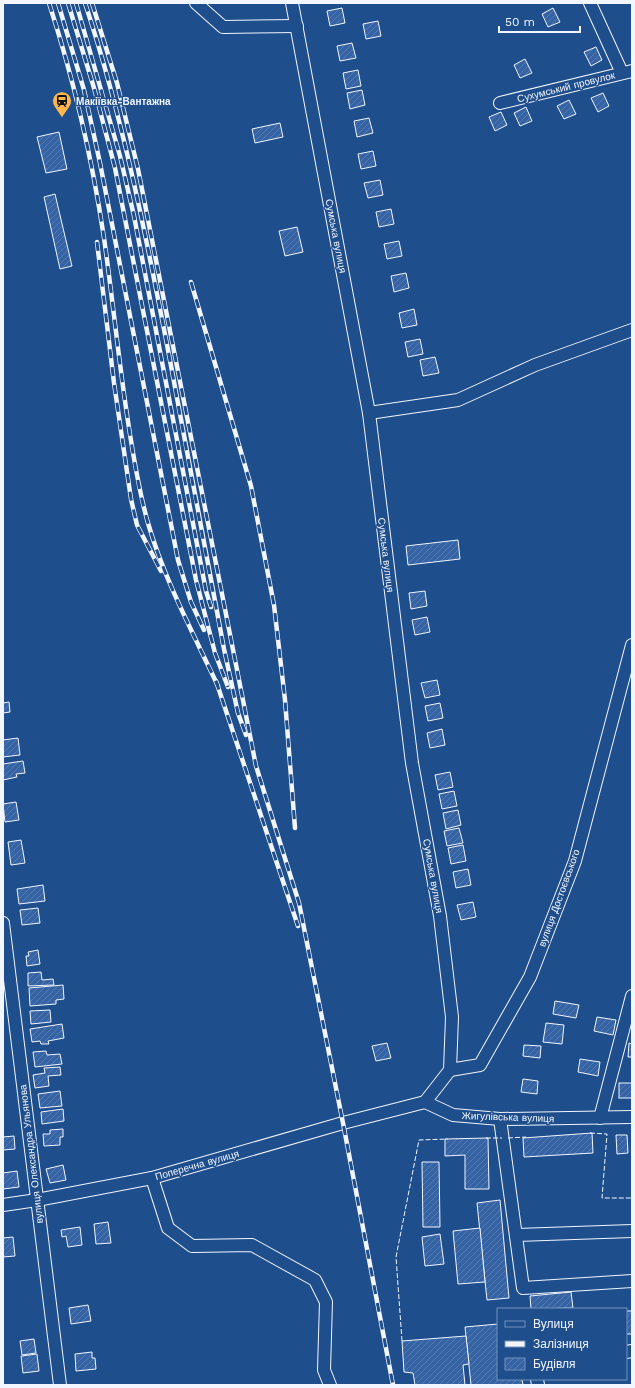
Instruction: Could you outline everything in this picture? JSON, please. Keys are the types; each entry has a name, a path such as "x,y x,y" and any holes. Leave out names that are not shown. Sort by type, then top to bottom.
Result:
{"street":[{"path":"196,3 223,27 297,26"},
{"name":"Сумська вулиця","path":"292,3 369,413 412,763 440,916 452,1017 450,1070"},
{"path":"590,3 627,72"},
{"name":"Сухумський провулок","path":"500,103 627,72"},
{"path":"369,413 458,400 535,365 632,330"},
{"name":"вулиця Достоєвського","path":"450,1070 480,1065 530,977 575,861 632,645"},
{"name":"вулиця Олександра Ульянова","path":"3,923 60,1385"},
{"path":"600,1118 632,996"},
{"path":"425,1102 450,1070"},
{"name":"Поперечна вулиця","path":"3,1204 37,1200 152,1178 387,1111 425,1102"},
{"name":"Жигулівська вулиця","path":"425,1102 453,1115 500,1119 632,1117"},
{"path":"500,1119 517,1235 523,1288 632,1281"},
{"path":"152,1178 168,1228 192,1246 252,1245 316,1280 326,1302 324,1370 330,1385"},
{"path":"517,1235 632,1231"}],"building":[{"path":"342,8 345,23 330,26 327,11"},
{"path":"553,8 560,22 548,27 542,14"},
{"path":"378,21 381,36 366,39 363,24"},
{"path":"352,43 356,58 340,61 337,46"},
{"path":"596,47 602,60 591,66 584,52"},
{"path":"525,59 532,73 520,78 514,65"},
{"path":"358,70 361,86 346,89 343,73"},
{"path":"362,90 365,105 350,109 347,93"},
{"path":"603,93 609,106 598,112 591,98"},
{"path":"569,100 576,114 564,119 557,106"},
{"path":"526,107 532,121 520,126 514,113"},
{"path":"501,112 507,125 495,131 489,117"},
{"path":"369,118 373,133 357,137 354,121"},
{"path":"280,123 283,137 255,143 252,129"},
{"path":"59,132 67,169 46,173 37,137"},
{"path":"373,151 376,166 361,169 358,154"},
{"path":"380,180 383,195 368,198 364,183"},
{"path":"55,194 72,266 60,269 44,197"},
{"path":"391,209 394,224 379,227 376,212"},
{"path":"297,227 303,252 285,256 279,231"},
{"path":"399,241 402,256 387,259 384,244"},
{"path":"406,273 409,288 394,292 391,276"},
{"path":"414,309 417,325 402,328 399,313"},
{"path":"420,339 423,354 408,357 405,342"},
{"path":"435,357 439,373 423,376 420,360"},
{"path":"458,540 460,559 408,565 406,546"},
{"path":"425,591 427,606 411,609 409,593"},
{"path":"427,617 430,632 415,635 412,620"},
{"path":"437,680 440,695 425,698 421,683"},
{"path":"9,702 10,712 3,713 3,703"},
{"path":"440,703 443,718 428,721 425,706"},
{"path":"442,729 445,745 430,748 427,733"},
{"path":"18,738 20,755 3,757 3,740"},
{"path":"23,761 25,773 16,774 17,777 3,780 3,764"},
{"path":"450,772 453,787 438,790 435,775"},
{"path":"454,791 457,806 442,809 439,794"},
{"path":"16,802 19,820 5,822 3,804"},
{"path":"458,810 461,825 446,829 443,813"},
{"path":"459,828 463,843 447,846 444,831"},
{"path":"21,840 25,863 11,865 8,842"},
{"path":"463,845 466,861 451,864 448,848"},
{"path":"468,869 471,885 456,888 453,872"},
{"path":"43,885 45,901 19,904 17,889"},
{"path":"473,902 476,917 461,920 457,905"},
{"path":"38,908 40,923 22,925 20,910"},
{"path":"38,950 40,964 27,966 26,956 29,956 28,952"},
{"path":"41,972 42,980 53,979 54,985 28,986 28,973"},
{"path":"63,985 64,999 56,1000 56,1004 30,1006 29,988"},
{"path":"555,1001 579,1005 576,1018 553,1014"},
{"path":"50,1010 51,1022 31,1024 30,1011"},
{"path":"597,1017 616,1020 613,1035 594,1031"},
{"path":"546,1023 564,1025 562,1044 543,1042"},
{"path":"62,1024 64,1038 48,1041 49,1044 41,1044 40,1041 32,1042 30,1029"},
{"path":"387,1043 391,1058 376,1061 372,1046"},
{"path":"629,1043 632,1044 632,1057 628,1057"},
{"path":"524,1045 541,1046 540,1058 523,1056"},
{"path":"46,1051 47,1055 60,1054 62,1064 35,1067 33,1052"},
{"path":"580,1059 600,1062 598,1076 578,1072"},
{"path":"60,1067 61,1075 48,1076 49,1086 35,1088 33,1075 45,1073 44,1068"},
{"path":"523,1079 538,1081 537,1094 521,1092"},
{"path":"619,1083 632,1083 632,1098 619,1098"},
{"path":"60,1091 62,1106 40,1108 38,1094"},
{"path":"63,1109 64,1121 42,1124 41,1112"},
{"path":"63,1129 63,1137 60,1137 60,1145 44,1146 43,1134 50,1134 50,1130"},
{"path":"592,1133 593,1153 524,1157 523,1138"},
{"path":"616,1135 627,1135 628,1153 617,1154"},
{"path":"14,1136 15,1149 3,1150 3,1137"},
{"path":"488,1138 489,1189 465,1189 465,1155 445,1156 445,1139"},
{"path":"422,1162 439,1162 440,1227 423,1227"},
{"path":"63,1165 66,1180 50,1183 46,1169"},
{"path":"17,1171 19,1187 3,1189 3,1173"},
{"path":"500,1200 509,1298 487,1300 477,1203"},
{"path":"108,1222 111,1243 96,1244 94,1224"},
{"path":"80,1227 82,1245 68,1247 66,1236 62,1237 61,1230"},
{"path":"480,1228 485,1282 458,1284 453,1231"},
{"path":"440,1234 444,1264 425,1266 422,1237"},
{"path":"13,1237 15,1256 3,1257 3,1238"},
{"path":"571,1292 573,1308 531,1308 530,1296"},
{"path":"88,1305 91,1321 71,1324 69,1308"},
{"path":"627,1311 632,1311 632,1334 627,1334"},
{"path":"497,1324 497,1380 522,1380 523,1385 471,1385 465,1327"},
{"path":"466,1336 469,1364 463,1365 465,1385 415,1385 413,1373 404,1372 402,1341"},
{"path":"34,1339 36,1353 22,1355 20,1341"},
{"path":"92,1352 92,1358 95,1358 96,1369 76,1371 75,1354"},
{"path":"37,1354 39,1371 23,1373 21,1356"}],"railway":[{"path":"49,3 74,90 94,178 104,238 129,428 137,476 145,511 162,565 218,686"},
{"path":"58,3 84,90 100,163 178,560 191,602 204,630"},
{"path":"68,3 94,88 115,168 196,580 215,653 228,687"},
{"path":"76,3 120,156 134,216 206,591 211,607"},
{"path":"85,3 99,46 133,178 152,266 224,649 238,713 246,735"},
{"path":"92,3 117,83 138,169 256,766 299,903 393,1385"},
{"path":"97,242 114,383 131,499 137,525 161,571"},
{"path":"191,282 251,486 274,605 285,700 295,828"},
{"path":"216,681 298,926"}],"fence":[{"path":"590,1133 607,1134 602,1198 632,1198"},
{"path":"508,1138 526,1137"},
{"path":"486,1138 502,1138"},
{"path":"402,1341 396,1257 419,1140 448,1139"}],"place":[{"name":"Макіївка-Вантажна","path":"62,118"}]}
